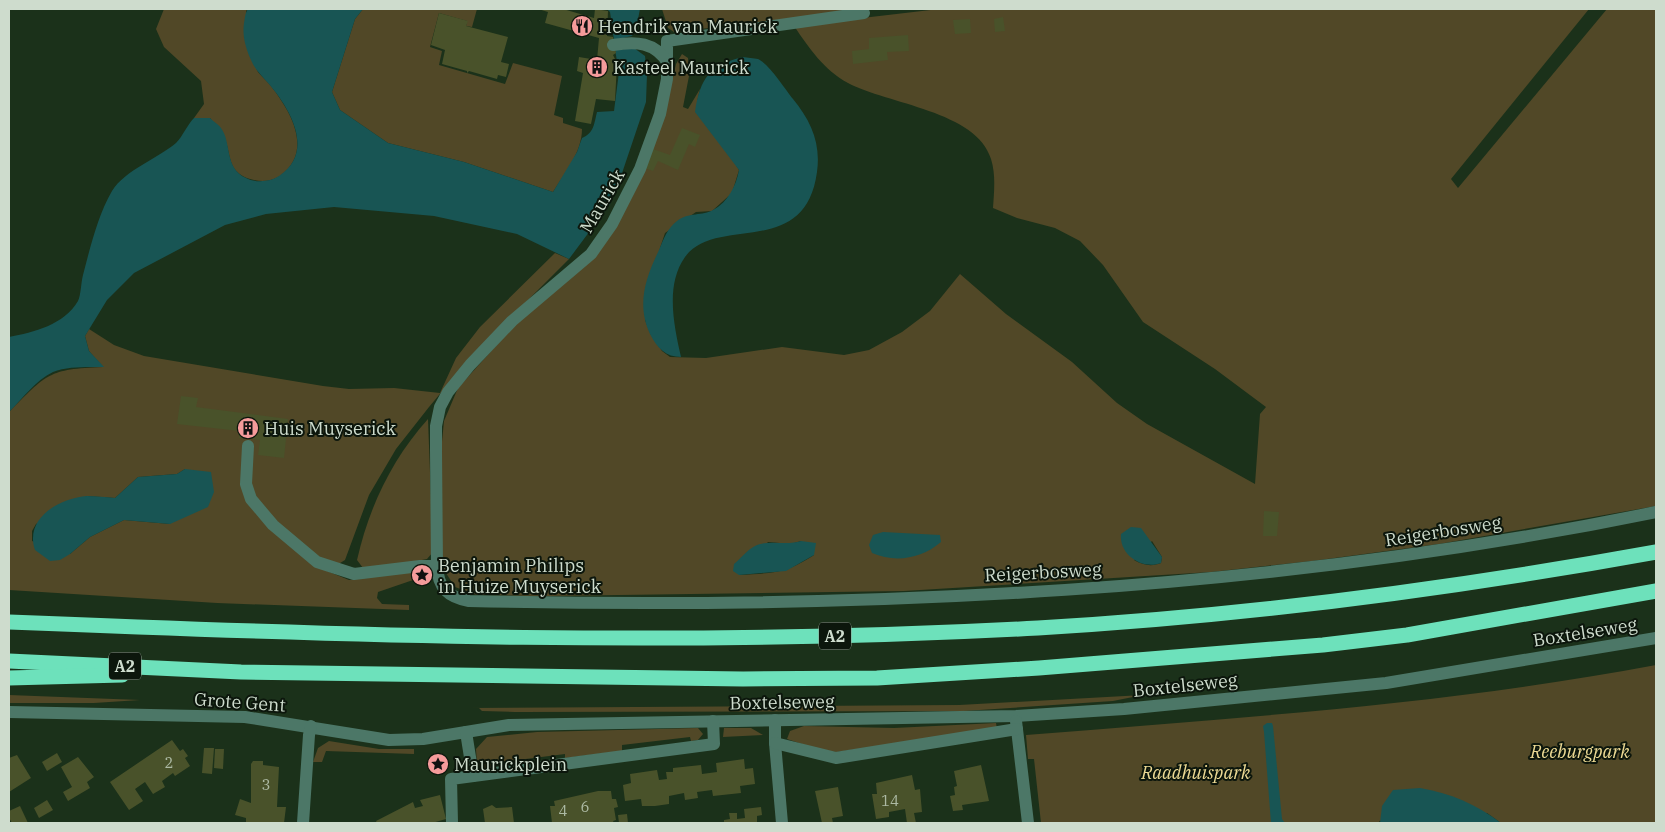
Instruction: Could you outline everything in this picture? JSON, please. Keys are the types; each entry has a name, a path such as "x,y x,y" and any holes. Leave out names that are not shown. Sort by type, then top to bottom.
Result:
{"highway":[{"name":"A2","path":"9,622 306,634 547,639 877,635 1051,627 1315,604 1526,576 1656,552"},
{"name":"A2","path":"9,661 241,672 743,679 877,678 1030,669 1323,645 1406,635 1656,591"},
{"name":"A2","path":"9,678 241,672"}],"street":[{"name":"Maurick","path":"437,571 436,426 440,407 448,392 470,364 535,300 572,271 602,240 612,224 646,154 660,114 668,63 667,41 864,13"},
{"path":"613,45 633,42 655,48 668,63"},
{"path":"248,446 246,484 251,499 273,525 318,562 354,574 407,567 437,571"},
{"name":"Reigerbosweg","path":"437,571 445,592 455,598 524,602 782,601 1049,590 1310,568 1426,552 1656,512"},
{"name":"Boxtelseweg","path":"466,732 509,725 1016,716 1124,709 1386,683 1656,638"},
{"name":"Grote Gent","path":"9,712 245,717 311,726 389,740 423,739 466,732"},
{"path":"1016,716 1028,823"},
{"path":"775,720 775,743 782,823"},
{"name":"Boxtelseweg","path":"452,823 451,780 714,744 713,721"},
{"path":"302,823 311,726"},
{"path":"775,743 825,756 846,757 1017,729"},
{"path":"466,732 473,776"}],"green space":[{"path":"164,9 248,9 246,11 256,67 258,72 279,96 292,119 296,131 296,155 290,166 280,176 271,180 261,181 245,177 239,173 234,168 224,136 210,118 194,118 204,104 201,81 164,47 156,29"},
{"path":"363,9 477,9 472,27 466,26 467,21 439,13 430,47 442,51 439,65 505,84 513,63 562,76 554,115 563,118 563,123 582,129 576,154 553,192 464,162 388,143 340,110 332,92 355,19"},
{"path":"662,9 876,9 674,32 668,28"},
{"path":"939,9 1589,9 1451,179 1458,188 1607,9 1656,9 1656,506 1439,544 1211,572 904,591 547,596 477,595 455,587 444,570 442,559 441,452 444,421 458,388 520,319 591,260 666,108 676,64 682,54 688,58 689,76 683,107 688,109 700,89 697,102 739,170 732,193 712,211 696,212 665,233 660,248 645,320 651,335 662,351 670,357 706,358 782,347 844,355 869,350 902,332 930,311 960,274 1006,314 1072,362 1117,403 1147,424 1255,484 1260,414 1266,407 1215,369 1143,322 1103,265 1080,241 1055,228 1017,218 993,208 993,165 982,143 968,130 950,119 865,90 839,78 811,50 794,26","holes":["801,541 814,555 786,569 761,574 739,575 768,542 791,544","1152,541 1162,557 1161,563 1147,565 1134,560"]},
{"path":"555,253 569,259 470,358 396,449 369,495 345,560 327,571 349,580 414,570 416,579 378,592 377,598 382,604 409,605 409,610 217,603 9,590 9,412 32,389 50,376 70,370 103,367 89,351 85,336 89,329 114,345 144,356 323,386 349,389 394,388 440,393 456,358 480,327","holes":["185,469 170,524 124,520 90,537 70,554 32,541 32,531 36,524 87,496 115,498 138,477 177,474"]},
{"path":"428,419 433,552 427,559 375,569 363,568 357,560 375,503 403,450"},
{"name":"Reeburgpark","path":"1656,665 1656,823 1501,823 1487,813 1379,821 1380,823 1041,823 1034,759 1028,759 1026,735 1263,716 1421,700 1578,679"},
{"path":"9,695 140,700 94,703 9,703"},
{"path":"1143,695 1113,701 964,711 515,712 482,711 479,708 468,708 959,705"},
{"path":"996,723 997,729 837,752 823,751 787,739 790,731 804,726 894,728"},
{"path":"698,728 703,734 698,740 691,741 690,737 622,745 622,751 565,758 565,754 495,763 496,767 485,769 477,764 476,749 487,737 537,732"},
{"path":"724,728 751,728 763,735 723,737"},
{"path":"329,741 379,749 414,749 414,754 326,751 322,762 313,762 318,748"}],"water":[{"path":"248,9 363,9 355,19 332,92 340,110 388,143 464,162 553,192 577,152 582,138 591,131 597,112 614,111 619,72 615,50 634,48 645,56 647,74 646,102 610,204 569,259 517,234 434,216 334,207 266,214 225,225 134,273 107,300 85,336 89,351 104,367 72,368 53,372 35,385 9,412 9,337 38,330 57,322 78,301 83,275 99,221 112,191 125,177 176,143 194,118 210,118 220,127 224,134 234,168 239,174 250,180 271,180 279,176 290,166 296,155 296,131 285,106 257,70 249,56 244,33 245,16"},
{"path":"607,9 640,9 636,29 632,36 614,40 610,12"},
{"path":"743,57 758,59 767,66 805,116 816,142 817,172 809,199 796,216 778,226 717,238 699,245 685,257 675,280 673,293 674,319 681,357 676,357 662,351 650,334 644,312 644,291 654,260 671,227 681,218 709,212 718,207 727,198 736,182 739,170 695,112 700,90 708,75 722,64"},
{"path":"185,469 211,472 214,492 208,507 170,524 124,520 90,537 60,560 50,561 35,550 33,539 35,528 40,519 56,506 66,501 87,496 115,498 138,477 177,474"},
{"path":"1131,527 1141,528 1162,557 1161,563 1154,565 1146,564 1133,559 1128,554 1121,542 1121,534"},
{"path":"883,532 940,535 941,542 916,556 890,558 872,553 869,545 873,535"},
{"path":"801,541 816,543 814,555 786,571 739,575 733,571 734,564 755,546 766,543"},
{"path":"1267,723 1272,723 1273,726 1282,819 1285,823 1271,823 1263,726"},
{"path":"1420,788 1462,800 1482,810 1501,823 1380,823 1382,806 1393,790"}],"building":[{"name":"Kasteel Maurick","path":"538,9 563,9 594,18 595,9 608,11 607,36 613,37 616,53 613,55 617,63 615,101 596,99 591,124 575,121 583,73 577,71 579,57 597,60 599,38 545,23 548,12"},
{"path":"439,13 468,21 466,26 508,37 501,62 509,64 506,77 498,75 497,79 469,71 467,73 467,71 442,64 445,50 431,45"},
{"path":"1003,17 1005,31 995,32 994,19"},
{"path":"970,19 971,33 955,34 953,20"},
{"path":"908,35 909,51 887,52 888,60 853,64 852,51 869,49 869,38"},
{"path":"682,128 700,135 695,147 689,144 678,170 658,161 653,171 645,168 653,149 670,155"},
{"name":"Huis Muyserick","path":"181,396 198,398 196,407 288,419 284,458 258,455 260,440 239,438 240,431 177,424"},
{"path":"1264,511 1279,512 1277,536 1263,536"},
{"path":"172,740 180,751 183,749 188,756 185,758 190,766 175,776 173,773 162,781 165,787 153,794 145,782 135,789 143,801 129,810 110,782"},
{"path":"204,748 214,748 212,774 202,773"},
{"path":"215,749 224,749 223,769 214,768"},
{"path":"57,753 62,762 47,771 42,762"},
{"path":"17,755 31,778 9,792 9,758"},
{"path":"78,757 94,777 87,782 90,788 68,801 63,792 72,787 61,767"},
{"path":"744,759 745,769 753,768 755,784 740,786 741,793 713,796 712,790 697,792 698,798 685,800 684,793 669,796 669,804 655,806 642,806 641,799 625,801 623,785 631,783 630,774 657,770 659,780 667,779 666,772 673,772 673,768 701,765 702,774 717,772 716,763"},
{"path":"253,761 263,761 263,765 279,767 277,807 286,807 284,823 246,823 246,818 235,815 240,799 251,803 251,764"},
{"path":"981,765 989,801 962,805 963,810 953,811 950,796 955,795 954,787 957,786 954,771"},
{"path":"912,775 915,790 920,789 922,812 914,813 916,823 907,823 905,809 889,812 889,817 876,819 872,794 877,794 876,783"},
{"path":"838,787 843,816 832,818 833,823 822,823 815,791"},
{"path":"598,791 611,791 612,799 616,799 618,807 614,808 616,820 613,821 614,823 552,823 550,806 555,806 554,801"},
{"path":"440,795 446,819 432,823 377,823 376,821 413,802 415,808 423,806 420,800"},
{"path":"47,800 53,810 39,818 34,808"},
{"path":"492,805 496,808 512,807 514,823 485,823 483,809"},
{"path":"20,806 28,823 12,823 9,818 9,811"},
{"path":"761,807 762,815 757,816 757,823 724,823 724,820 730,819 729,813 737,813 737,819 745,818 744,809"},
{"path":"627,814 628,823 619,823 618,815"}],"place":[{"name":"Hendrik van Maurick","path":"582,26"},
{"name":"Kasteel Maurick","path":"597,67"},
{"name":"Huis Muyserick","path":"248,428"},
{"name":"Benjamin Philips in Huize Muyserick","path":"422,575"},
{"name":"Maurickplein","path":"438,764"}],"park label":[{"name":"Raadhuispark","path":"1196,772"}]}
